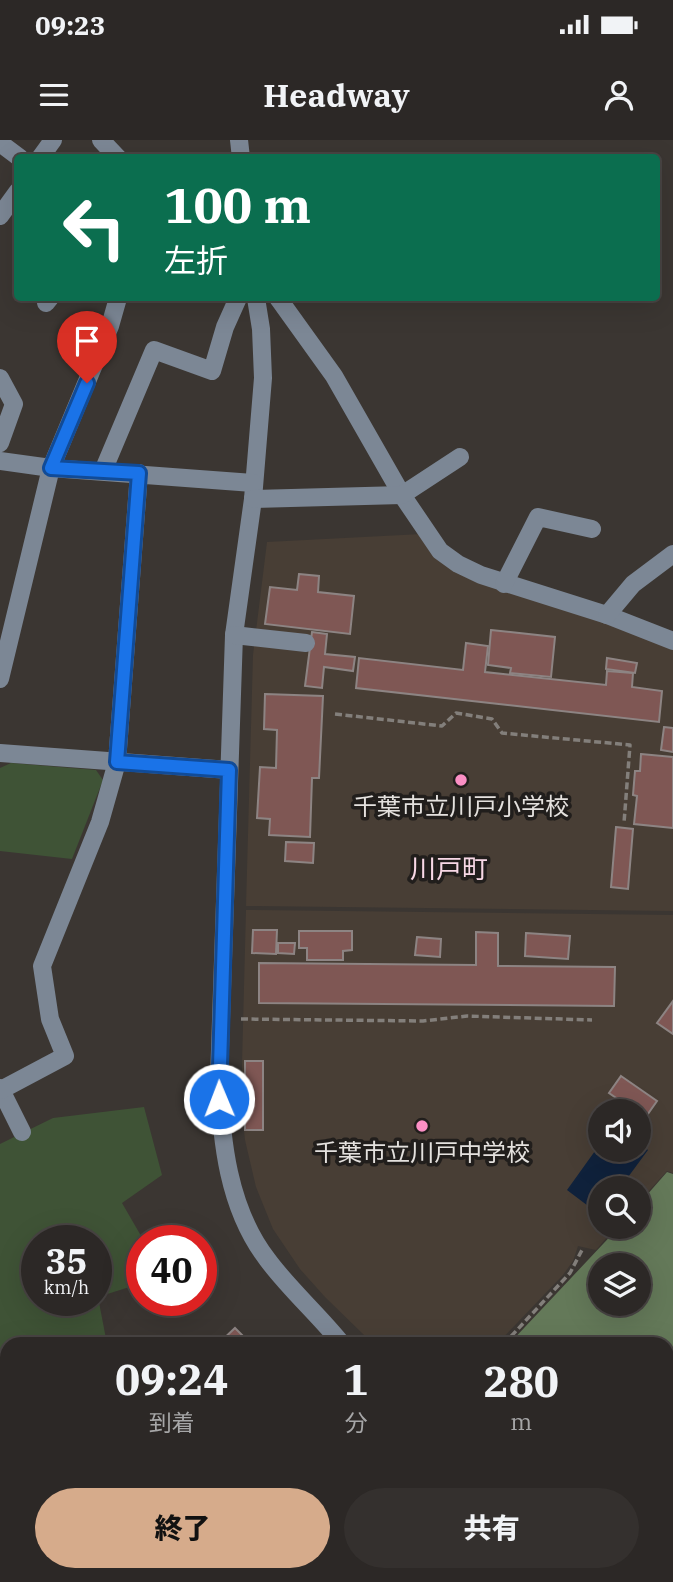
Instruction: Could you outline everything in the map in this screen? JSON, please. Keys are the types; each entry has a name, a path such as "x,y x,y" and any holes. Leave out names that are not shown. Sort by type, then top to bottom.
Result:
{"street":[{"path":"101,140 114,154"},
{"path":"0,216 14,197"},
{"path":"0,679 51,468 101,349 117,301"},
{"path":"103,471 154,350 212,371 225,327 237,301"},
{"path":"256,301 261,329 263,378 253,491 234,635 219,1079 220,1119 231,1180 253,1239 265,1257 336,1337"},
{"path":"280,301 334,376 402,495 440,551 458,564 504,584 607,615 672,640"},
{"path":"0,378 14,404 0,443"},
{"path":"0,461 51,468 139,473 253,491 402,495 460,457"},
{"path":"22,1132 1,1089 65,1056 50,1019 42,966 100,822 117,762 139,473"},
{"path":"504,584 538,517 592,529"},
{"path":"607,615 633,584 673,554"},
{"path":"234,635 306,643"},
{"path":"0,753 229,770"}],"path":[{"path":"335,714 442,726 456,713 492,719 502,733 630,745 624,823"},
{"path":"236,1019 423,1021 467,1016 592,1020"},
{"path":"511,1337 570,1273 582,1250"}],"shaded area":[{"name":"千葉市立川戸小学校","path":"422,534 437,553 673,649 673,911 246,906 253,655 267,542"},
{"name":"千葉市立川戸中学校","path":"246,910 673,915 673,1173 667,1171 651,1189 651,1176 588,1176 588,1239 606,1239 596,1250 578,1246 573,1261 563,1275 504,1337 365,1337 300,1269 273,1229 256,1187 245,1140 241,1103"}],"green space":[{"path":"11,763 96,770 103,780 72,859 0,851 0,768"},
{"path":"144,1107 162,1175 122,1203 135,1225 126,1225 126,1288 112,1293 112,1225 21,1225 21,1316 102,1316 106,1337 0,1337 0,1144 53,1118"},
{"path":"667,1172 673,1174 673,1337 516,1337 588,1260 588,1316 651,1316 651,1253 595,1253 608,1239 651,1239 651,1190"}],"water":[{"path":"588,1161 639,1162 629,1176 588,1176 588,1206 567,1190"}],"building":[{"path":"299,574 319,576 318,592 354,596 350,634 265,624 270,587 297,590"},
{"path":"491,630 555,637 551,677 510,673 511,668 488,665"},
{"path":"312,632 327,634 325,654 355,657 353,671 324,667 322,688 305,686"},
{"path":"466,643 488,646 485,672 606,685 607,671 633,673 632,687 662,691 659,722 356,688 359,658 463,670"},
{"path":"607,658 637,663 635,673 606,669"},
{"path":"265,694 323,696 319,778 312,778 310,837 269,835 270,819 257,818 260,767 276,768 277,730 264,729"},
{"path":"664,727 673,728 673,752 661,750"},
{"path":"641,754 673,757 673,828 634,824 637,796 633,795 635,771 640,771"},
{"path":"616,827 633,829 628,889 611,887"},
{"path":"286,842 314,843 313,863 285,861"},
{"path":"253,930 277,930 276,954 252,953"},
{"path":"299,931 352,931 352,950 343,951 343,960 307,960 307,948 299,948"},
{"path":"476,932 498,933 498,966 615,967 614,1006 259,1003 259,963 476,965"},
{"path":"526,933 570,936 568,959 525,956"},
{"path":"417,937 441,939 440,957 415,955"},
{"path":"278,943 295,943 294,954 278,953"},
{"path":"673,1001 673,1034 657,1023"},
{"path":"245,1061 263,1061 263,1130 245,1130"},
{"path":"621,1076 657,1101 651,1110 651,1099 618,1099 609,1093"},
{"path":"235,1328 244,1337 225,1337"}],"place":[{"name":"千葉市立川戸小学校","path":"461,780"},
{"name":"千葉市立川戸中学校","path":"422,1126"}],"district":[{"name":"川戸町","path":"449,868"}],"route":[{"path":"87,383 51,468 139,473 117,762 229,770 219,1099"}]}
